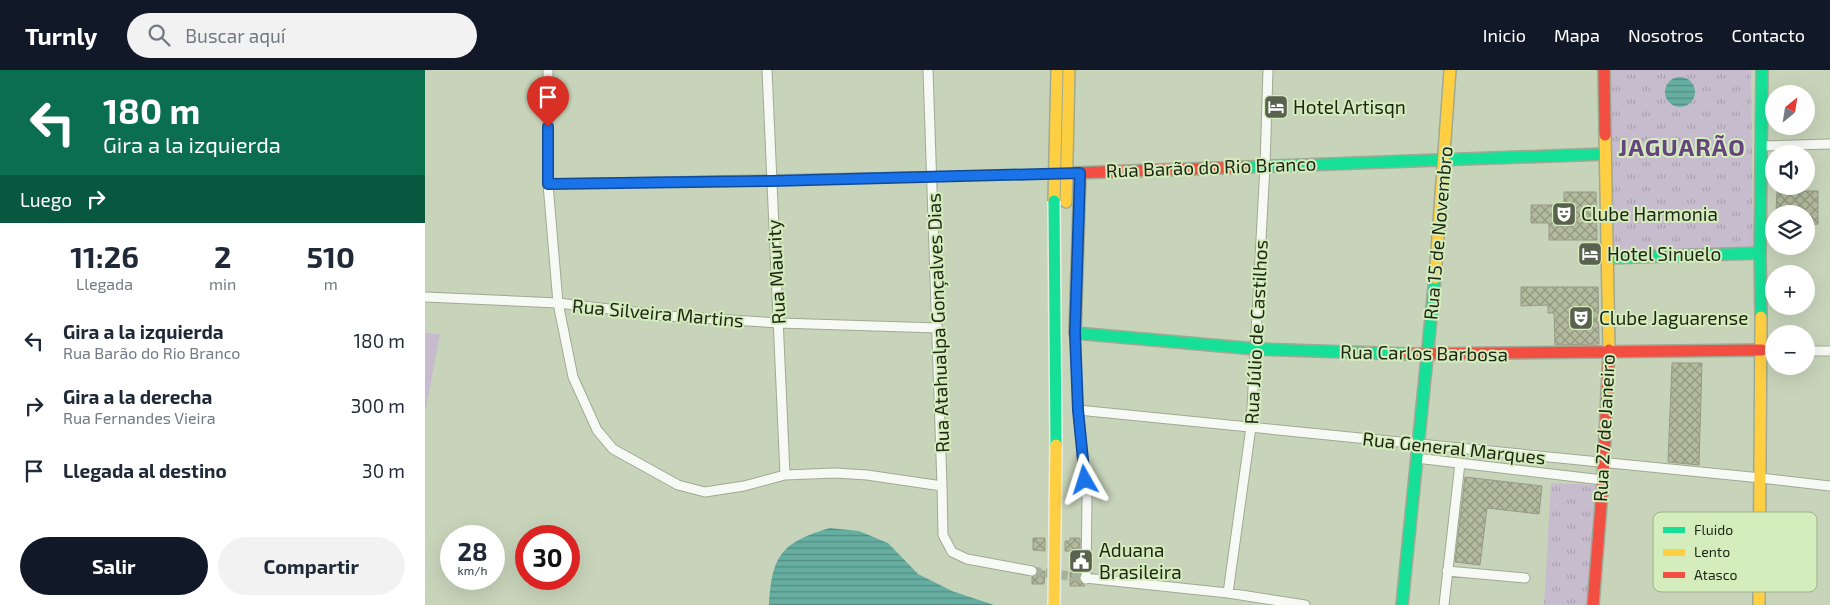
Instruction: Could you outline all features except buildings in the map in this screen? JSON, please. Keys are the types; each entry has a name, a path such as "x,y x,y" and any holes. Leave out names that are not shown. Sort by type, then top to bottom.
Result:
{"main road":[{"path":"1057,70 1060,174 1063,605"},
{"path":"1060,174 1069,70"},
{"name":"Rua 15 de Novembro","path":"1402,605 1417,444 1428,355 1445,159 1450,70"},
{"name":"Rua 27 de Janeiro","path":"1593,605 1603,480 1609,353 1604,70"},
{"path":"1762,70 1761,253 1766,325"},
{"name":"Rua Barão do Rio Branco","path":"1060,174 1605,154"},
{"path":"1075,333 1080,173"},
{"path":"1054,605 1060,202"},
{"path":"1606,258 1761,253"},
{"name":"Rua Carlos Barbosa","path":"1075,333 1256,349 1428,355 1765,350"},
{"path":"1760,512 1767,375"},
{"path":"1759,592 1759,605"}],"street":[{"path":"548,70 548,184 558,303 573,377 597,430 613,449 678,485 705,492 744,486 785,475 835,473 867,475 943,486"},
{"name":"Rua Maurity","path":"767,70 785,475"},
{"name":"Rua Atahualpa Gonçalves Dias","path":"928,70 938,328 943,535 952,552 967,559 1032,571"},
{"name":"Rua Júlio de Castilhos","path":"1228,593 1251,428 1265,165 1268,70"},
{"path":"1762,146 1830,144"},
{"name":"Rua Barão do Rio Branco","path":"548,184 1060,174"},
{"name":"Rua Silveira Martins","path":"425,297 558,303 668,316 779,323 938,328"},
{"path":"1075,333 1078,410 1087,498 1085,579 1228,593 1305,605"},
{"path":"1815,351 1830,351"},
{"name":"Rua General Marques","path":"1078,410 1830,486"},
{"path":"1416,458 1603,480"},
{"path":"1445,605 1447,571 1460,463"},
{"path":"1447,571 1525,578"}],"green space":[{"path":"1611,70 1751,70 1753,250 1613,253"},
{"path":"425,333 440,334 425,413"},
{"path":"1551,483 1599,485 1590,605 1544,605"}],"water":[{"path":"1680,77 1690,82 1695,92 1690,102 1680,107 1670,102 1665,92 1670,82"},
{"path":"830,528 859,531 888,543 918,574 952,591 994,605 769,605 773,574 777,562 783,553 790,545 801,539"}],"tunnel":[{"path":"1032,571 1085,578"}],"traffic: fast":[{"path":"1761,317 1762,70"},
{"path":"1247,167 1605,154"},
{"path":"1080,173 1075,333 1256,349 1408,354"},
{"path":"1054,201 1056,445"},
{"path":"1606,258 1760,253"},
{"path":"1402,605 1435,278"}],"traffic: slow":[{"path":"1054,201 1057,70"},
{"path":"1066,202 1069,70"},
{"path":"1435,278 1450,70"},
{"path":"1605,135 1609,350"},
{"path":"1760,512 1761,317"},
{"path":"1054,605 1056,445"},
{"path":"1759,592 1759,605"}],"traffic: jam":[{"path":"1604,70 1605,135"},
{"path":"1073,173 1247,167"},
{"path":"1593,605 1603,480 1609,350"},
{"path":"1408,354 1762,350"}],"place":[{"name":"Hotel Artisqn","path":"1276,107"},
{"name":"Clube Harmonia","path":"1564,214"},
{"name":"Hotel Sinuelo","path":"1590,254"},
{"name":"Clube Jaguarense","path":"1581,318"},
{"name":"Aduana Brasileira","path":"1081,561"}],"district":[{"name":"JAGUARÃO","path":"1682,148"}],"route":[{"path":"548,127 548,184 771,181 1080,173 1075,333 1078,410 1085,480"}]}
